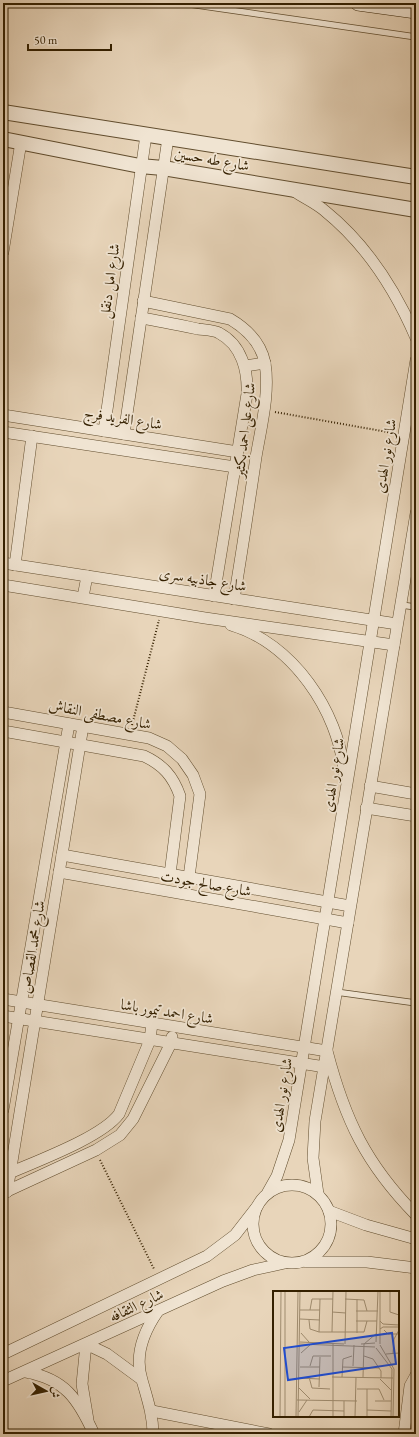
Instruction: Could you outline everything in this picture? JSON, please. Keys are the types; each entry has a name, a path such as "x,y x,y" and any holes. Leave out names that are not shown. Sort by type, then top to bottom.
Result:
{"main road":[{"path":"358,3 416,11"}],"street":[{"name":"شارع طه حسين","path":"3,112 416,177"},
{"name":"شارع امل دنقل","path":"104,431 140,166 146,135"},
{"path":"124,434 140,318 168,138"},
{"name":"شارع طه حسين","path":"3,139 140,166 163,168 416,210"},
{"path":"3,252 21,142"},
{"path":"292,190 325,210 355,238 381,271 402,306 416,338"},
{"name":"شارع على احمد بكثير","path":"143,301 230,319 242,326 253,337 260,349 265,363 264,410 234,599"},
{"name":"شارع على احمد بكثير","path":"140,318 219,332 230,341 239,352 245,366 248,380 247,394 214,596"},
{"name":"شارع نور الهدى","path":"268,1192 277,1176 289,1140 416,360"},
{"path":"245,366 265,363"},
{"name":"شارع الفريد فرج","path":"3,415 238,452"},
{"path":"3,432 235,467"},
{"path":"15,565 32,436"},
{"path":"298,1263 309,1260 319,1253 331,1234 332,1222 330,1211 318,1194 314,1176 313,1140 366,808 416,513"},
{"name":"شارع جاذبيه سرى","path":"3,563 397,624"},
{"path":"83,597 87,576"},
{"path":"3,585 205,618 394,645"},
{"path":"205,618 234,626 261,639 285,657 306,679 323,704 336,731 343,760 346,790"},
{"name":"شارع مصطفى النقاش","path":"3,712 149,738 167,746 182,759 193,775 200,794 194,878 196,896"},
{"name":"شارع محمد القصاص","path":"3,1110 69,724"},
{"name":"شارع محمد القصاص","path":"83,726 35,1021 6,1174 5,1193 96,1150 115,1139 128,1128 171,1043 174,1027"},
{"path":"3,731 144,756 157,762 168,772 176,784 180,796 170,874"},
{"path":"176,784 193,775"},
{"path":"370,786 416,794"},
{"path":"366,808 416,816"},
{"name":"شارع صالح جودت","path":"62,855 350,906"},
{"name":"شارع صالح جودت","path":"59,872 348,922"},
{"name":"شارع احمد تيمور باشا","path":"3,999 327,1051"},
{"name":"شارع احمد تيمور باشا","path":"3,1016 324,1067"},
{"path":"6,1174 100,1131 114,1120 150,1040 152,1023"},
{"path":"327,1051 337,1090 355,1133 370,1161 394,1192 416,1215"},
{"path":"318,1194 300,1185 278,1187 268,1192 256,1208 253,1230 257,1241 268,1255 285,1263 350,1261 416,1268"},
{"name":"شارع الثقافه","path":"3,1354 222,1247 239,1231 256,1208"},
{"path":"330,1211 366,1225 416,1239"},
{"name":"شارع الثقافه","path":"3,1381 26,1372 238,1275 285,1263"},
{"path":"154,1434 152,1411 141,1379 141,1345 144,1333 158,1311"},
{"path":"88,1420 82,1380 86,1344 107,1354 141,1379"},
{"path":"26,1372 44,1376 64,1387 75,1398 88,1420 94,1434"},
{"path":"404,1434 410,1386 416,1375"},
{"path":"152,1411 268,1434"}],"lane":[{"path":"182,3 416,37"},
{"path":"401,605 416,607"},
{"path":"336,992 416,1003"}],"path":[{"path":"264,410 404,434"},
{"path":"130,734 162,610"},
{"path":"96,1150 159,1279"}]}
